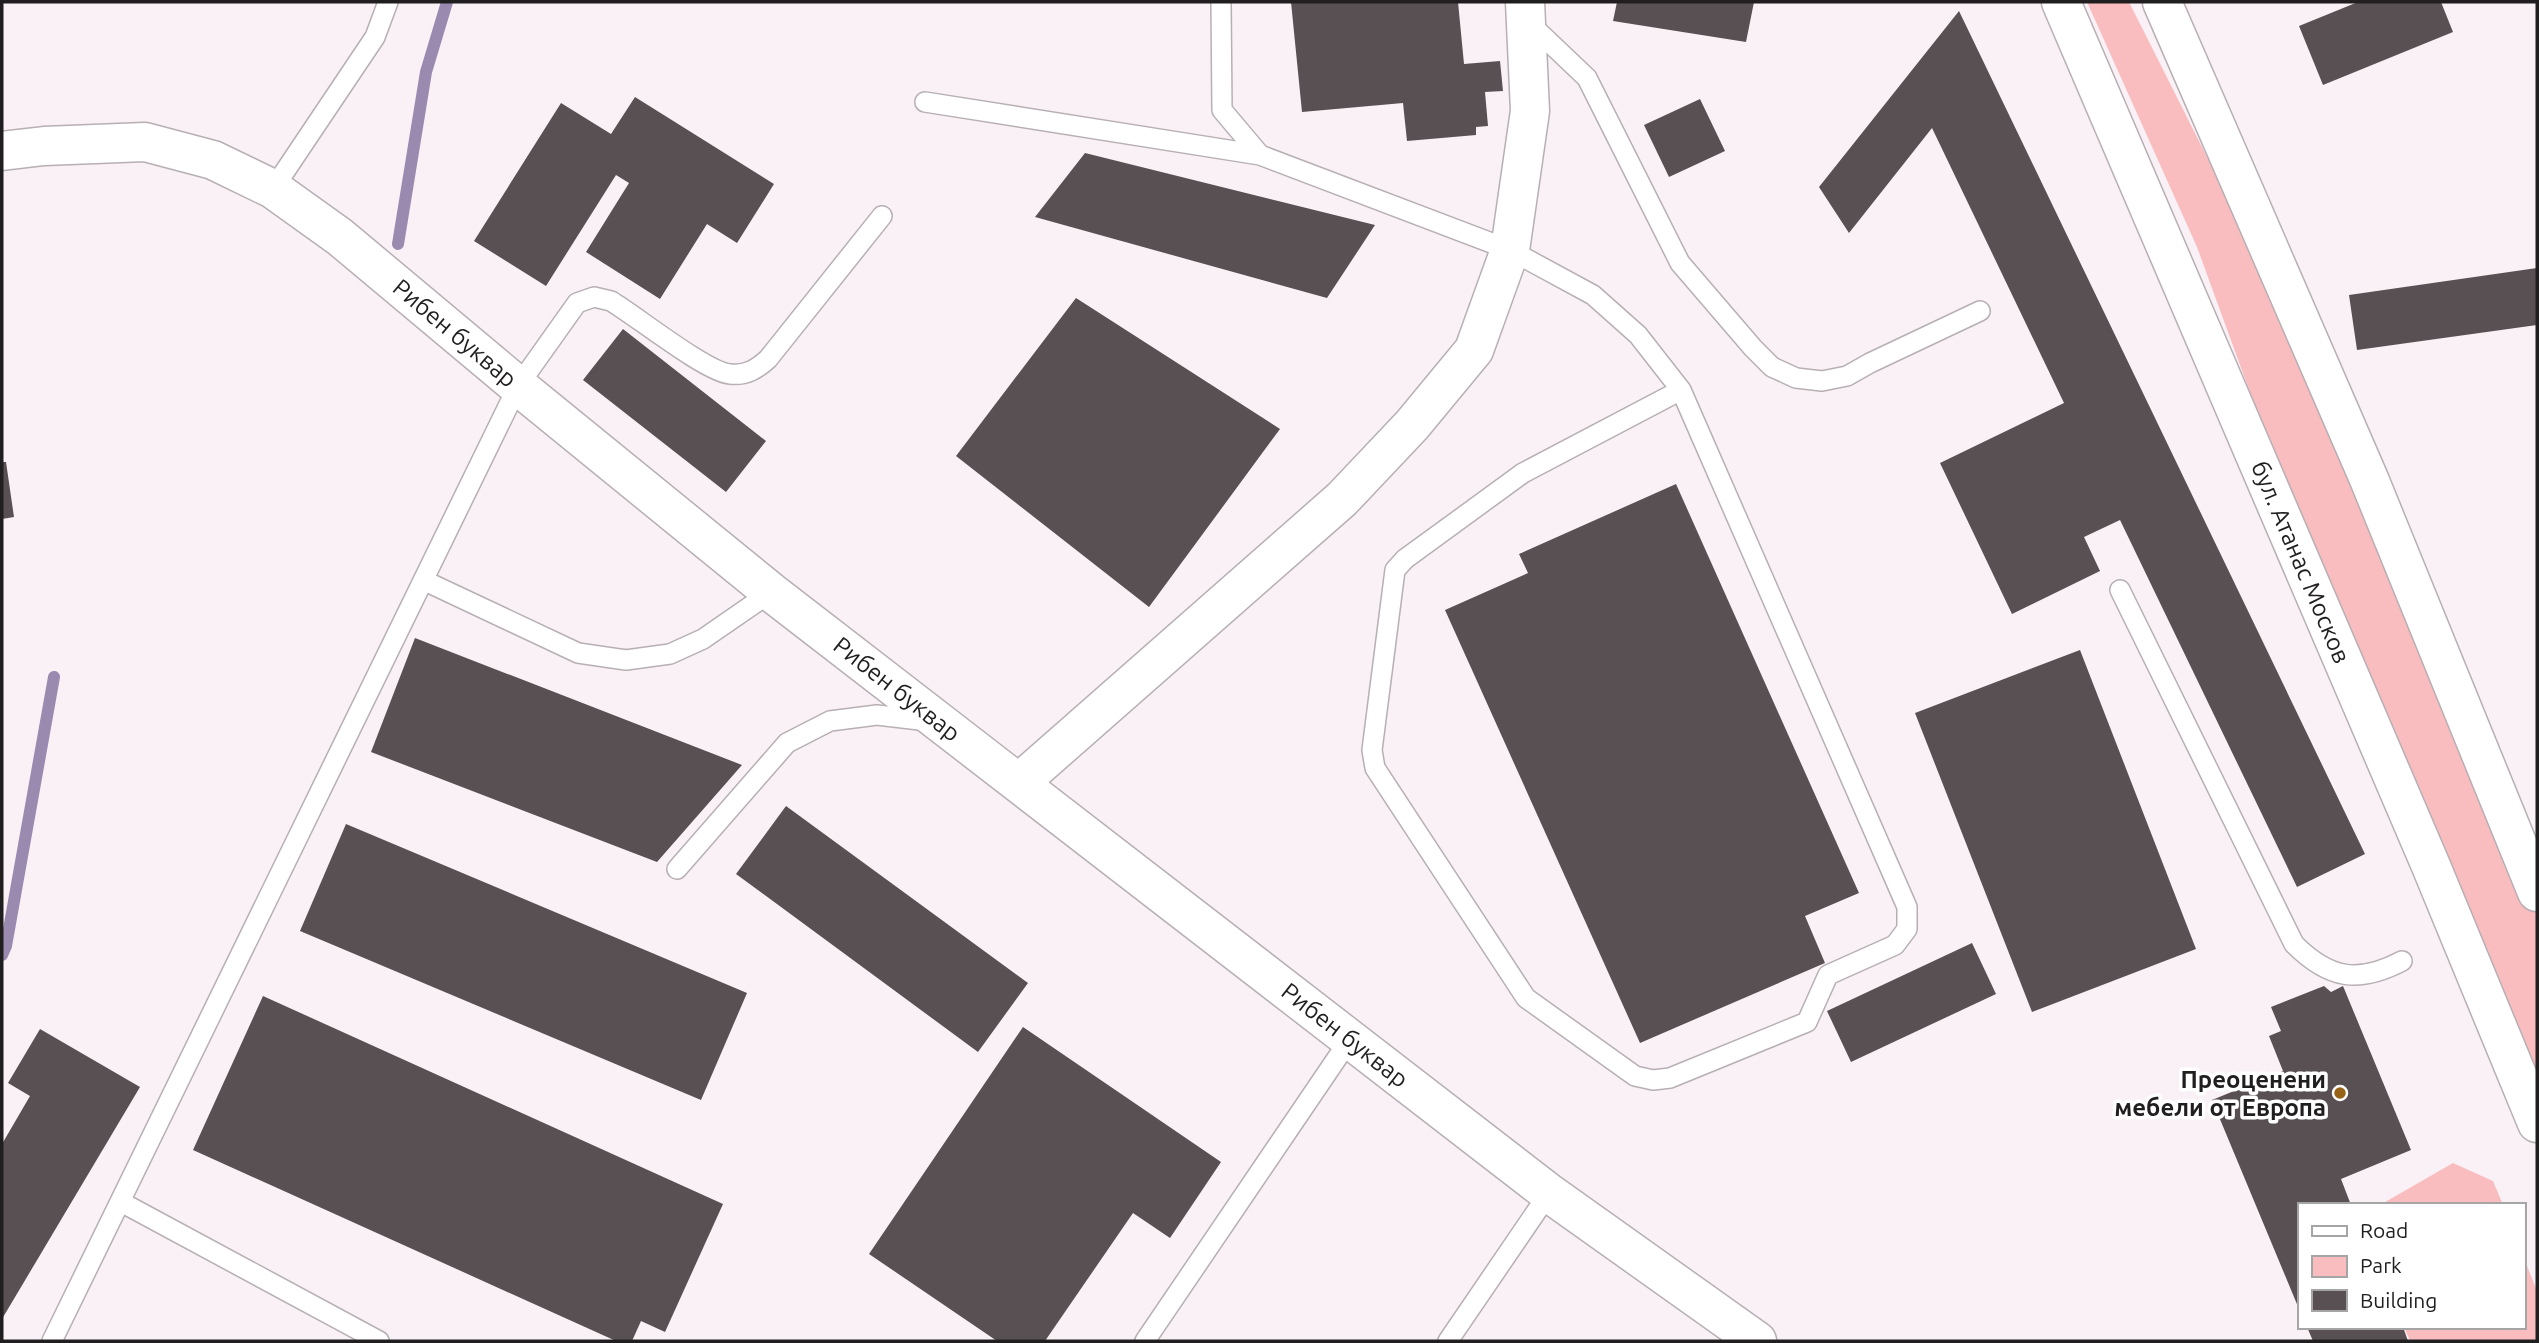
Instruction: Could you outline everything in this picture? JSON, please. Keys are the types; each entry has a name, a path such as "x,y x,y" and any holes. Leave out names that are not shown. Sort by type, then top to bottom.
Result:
{"street":[{"name":"бул. Атанас Москов","path":"2061,2 2431,866 2537,1123"},
{"path":"2162,2 2370,479 2537,892"},
{"path":"1019,783 1342,499 1412,425 1474,351 1510,250 1530,111 1526,11"},
{"name":"Рибен буквар","path":"2,151 44,146 145,142 213,160 273,189 340,237 771,592 1549,1193 1757,1341"}],"lane":[{"path":"273,189 375,37 388,2"},
{"path":"1221,2 1222,110 1260,155"},
{"path":"1526,11 1587,78 1680,263 1772,367 1796,378 1822,382 1847,376 1980,311"},
{"path":"925,102 1260,155 1510,250 1593,295 1638,335 1681,390 1907,907 1906,929 1895,945 1828,975 1807,1022 1670,1078 1653,1080 1635,1076 1526,998 1375,768 1372,750 1395,570 1405,559 1523,473 1681,390"},
{"path":"52,1341 518,386 577,303 594,297 611,301 720,373 747,373 758,368 882,216"},
{"path":"425,581 578,653 626,660 670,653 703,639 771,592"},
{"path":"2120,590 2294,944 2311,961 2333,973 2357,976 2381,972 2402,961"},
{"path":"677,869 788,743 830,721 877,715 941,723"},
{"path":"1145,1341 1350,1039"},
{"path":"1448,1341 1549,1193"},
{"path":"121,1202 379,1341"}],"green space":[{"path":"2087,2 2129,2 2369,479 2537,892 2537,1123 2315,571 2197,247"},
{"path":"2453,1163 2493,1181 2502,1203 2383,1203"},
{"path":"2525,1261 2537,1291 2537,1341 2410,1341 2405,1329 2525,1329"}],"building":[{"path":"1291,2 1458,2 1464,64 1500,61 1503,91 1485,92 1488,126 1476,127 1476,135 1407,141 1403,103 1302,112"},
{"path":"1617,2 1754,2 1746,42 1613,21"},
{"path":"2358,2 2441,2 2453,32 2323,85 2299,26"},
{"path":"1959,11 2365,854 2297,887 2120,520 2084,537 2100,571 2012,614 1940,463 2064,403 1932,128 1849,233 1819,187"},
{"path":"635,97 774,184 737,243 707,224 660,299 586,252 629,183 616,175 546,286 474,241 561,103 611,134"},
{"path":"1700,99 1725,151 1669,177 1644,125"},
{"path":"1085,153 1375,225 1327,298 1035,217"},
{"path":"2537,268 2537,325 2357,350 2349,295"},
{"path":"1076,298 1280,429 1149,607 956,456"},
{"path":"623,329 766,441 726,492 583,380"},
{"path":"2,462 6,462 14,517 2,519"},
{"path":"1676,484 1859,893 1805,916 1825,963 1640,1043 1445,610 1528,573 1519,554"},
{"path":"415,638 742,765 657,862 371,752"},
{"path":"2080,650 2196,949 2032,1012 1915,713"},
{"path":"786,806 1028,983 978,1052 736,874"},
{"path":"346,824 747,993 701,1100 300,931"},
{"path":"1972,943 1996,994 1851,1062 1827,1011"},
{"path":"2324,986 2331,992 2343,986 2411,1150 2341,1179 2350,1203 2298,1203 2298,1307 2212,1100 2283,1071 2269,1036 2281,1031 2271,1007"},
{"path":"263,996 723,1204 665,1332 641,1321 632,1341 616,1341 193,1150"},
{"path":"1023,1027 1221,1162 1170,1238 1133,1213 1045,1341 997,1341 869,1254"},
{"path":"40,1029 140,1087 2,1319 2,1144 30,1096 8,1083"},
{"path":"2308,1329 2404,1329 2408,1341 2313,1341"}],"waterway":[{"path":"398,244 426,72 447,2"},
{"path":"2,955 6,946 54,677"}],"place":[{"name":"Преоценени мебели от Европа","path":"2340,1093"}]}
